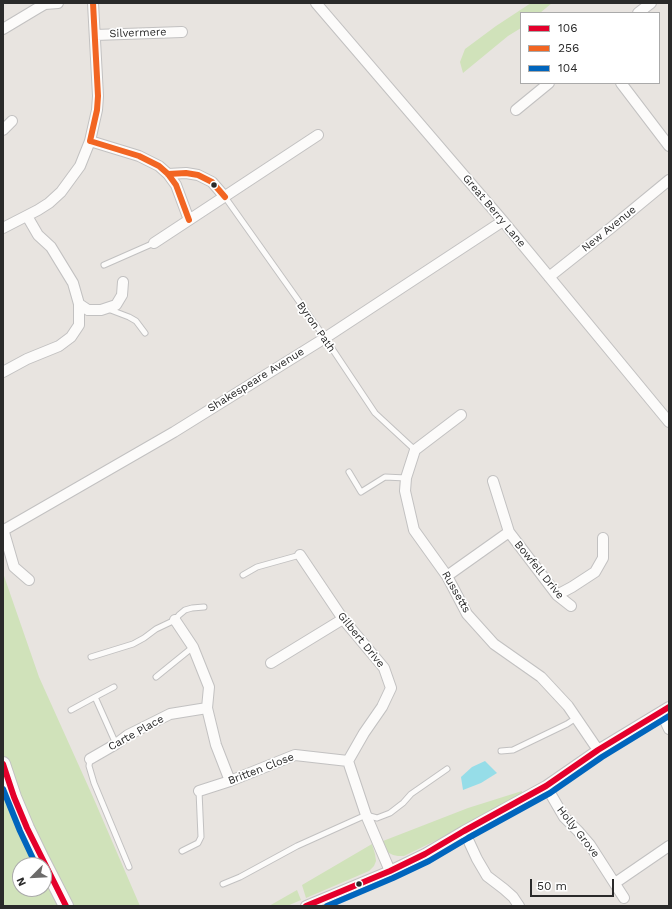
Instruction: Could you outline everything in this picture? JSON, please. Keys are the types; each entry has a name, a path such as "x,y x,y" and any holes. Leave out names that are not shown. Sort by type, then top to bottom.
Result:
{"main road":[{"path":"3,764 14,797 27,828 66,906"}],"street":[{"path":"3,29 45,4 58,3"},
{"path":"3,228 50,203 61,192 80,166 90,141 97,110 98,96 93,3"},
{"name":"Great Berry Lane","path":"316,3 503,221 669,422"},
{"path":"639,12 651,3"},
{"name":"Silvermere","path":"95,35 182,32"},
{"path":"516,110 548,84"},
{"path":"622,84 669,146"},
{"path":"3,130 12,121"},
{"path":"154,243 318,136"},
{"path":"90,141 139,156 159,166 168,174 176,185 189,220"},
{"path":"168,174 198,175 212,182 225,197"},
{"name":"New Avenue","path":"549,277 669,180"},
{"path":"3,372 27,359 59,346 71,337 79,325 79,304 73,283 51,247 38,235 27,216"},
{"name":"Shakespeare Avenue","path":"3,530 174,432 325,338 503,221"},
{"path":"79,304 88,310 101,310 116,305 122,296 123,282"},
{"path":"415,450 461,415"},
{"name":"Russetts","path":"415,450 406,478 404,491 414,530 447,576 467,614 494,644 541,677 568,706 598,750"},
{"name":"Bowfell Drive","path":"493,481 509,532 557,595 571,606"},
{"path":"3,530 14,567 29,580"},
{"name":"Bowfell Drive","path":"447,576 509,532"},
{"path":"557,595 596,572 603,558 602,538"},
{"name":"Gilbert Drive","path":"300,555 343,619 384,668 391,688 382,707 364,733 348,761"},
{"path":"271,662 343,619"},
{"path":"175,620 193,647 209,686 207,708 216,745 230,781"},
{"name":"Carte Place","path":"90,759 116,744 128,735 170,714 207,708"},
{"path":"306,906 390,871 425,854 546,786 598,750 665,710 669,728"},
{"name":"Britten Close","path":"199,791 230,781 295,755 348,761"},
{"path":"348,761 366,816 390,871"},
{"name":"Holly Grove","path":"546,786 564,817 590,845 624,898"},
{"path":"464,831 487,876 513,897 519,906"},
{"path":"615,883 669,846"}],"lane":[{"name":"Byron Path","path":"225,197 325,338 375,413 415,450"},
{"path":"104,266 154,243"},
{"path":"107,308 136,321 145,333"},
{"path":"349,472 361,492 385,477 406,478"},
{"path":"243,575 256,567 300,555"},
{"path":"91,658 133,644 156,629 175,620 185,610 204,607"},
{"path":"156,677 193,647"},
{"path":"71,710 114,687"},
{"path":"95,697 116,744"},
{"path":"501,751 513,750 567,724 576,718"},
{"path":"90,759 89,766 94,783 130,867"},
{"path":"222,884 240,877 297,846 366,816 377,818 394,810 411,794 447,768"},
{"path":"182,850 198,843 202,837 199,791"}],"green space":[{"path":"531,3 552,3 541,12 520,12 520,29 508,36 463,73 460,62 465,49"},
{"path":"3,573 39,677 140,906 3,906"},
{"path":"522,791 522,795 507,806 404,856 393,855 387,852 384,846 383,841 468,808"},
{"path":"372,844 376,861 374,866 369,871 306,898 302,885"},
{"path":"297,890 301,900 287,906 269,906"}],"water":[{"path":"485,761 497,773 481,783 463,790 461,777 472,767"}],"transit line":[{"name":"256","path":"90,141 97,110 98,96 93,3"},
{"name":"256","path":"90,141 139,156 159,166 168,174 176,185 189,220"},
{"name":"256","path":"168,174 186,173 198,175 212,182 225,197"},
{"name":"106","path":"306,906 390,871 425,854 546,786 598,750 669,707"},
{"name":"104","path":"327,906 429,861 550,793 602,757 669,716"},
{"name":"106","path":"3,764 14,797 27,828 66,906"},
{"name":"104","path":"3,789 32,857"}]}
